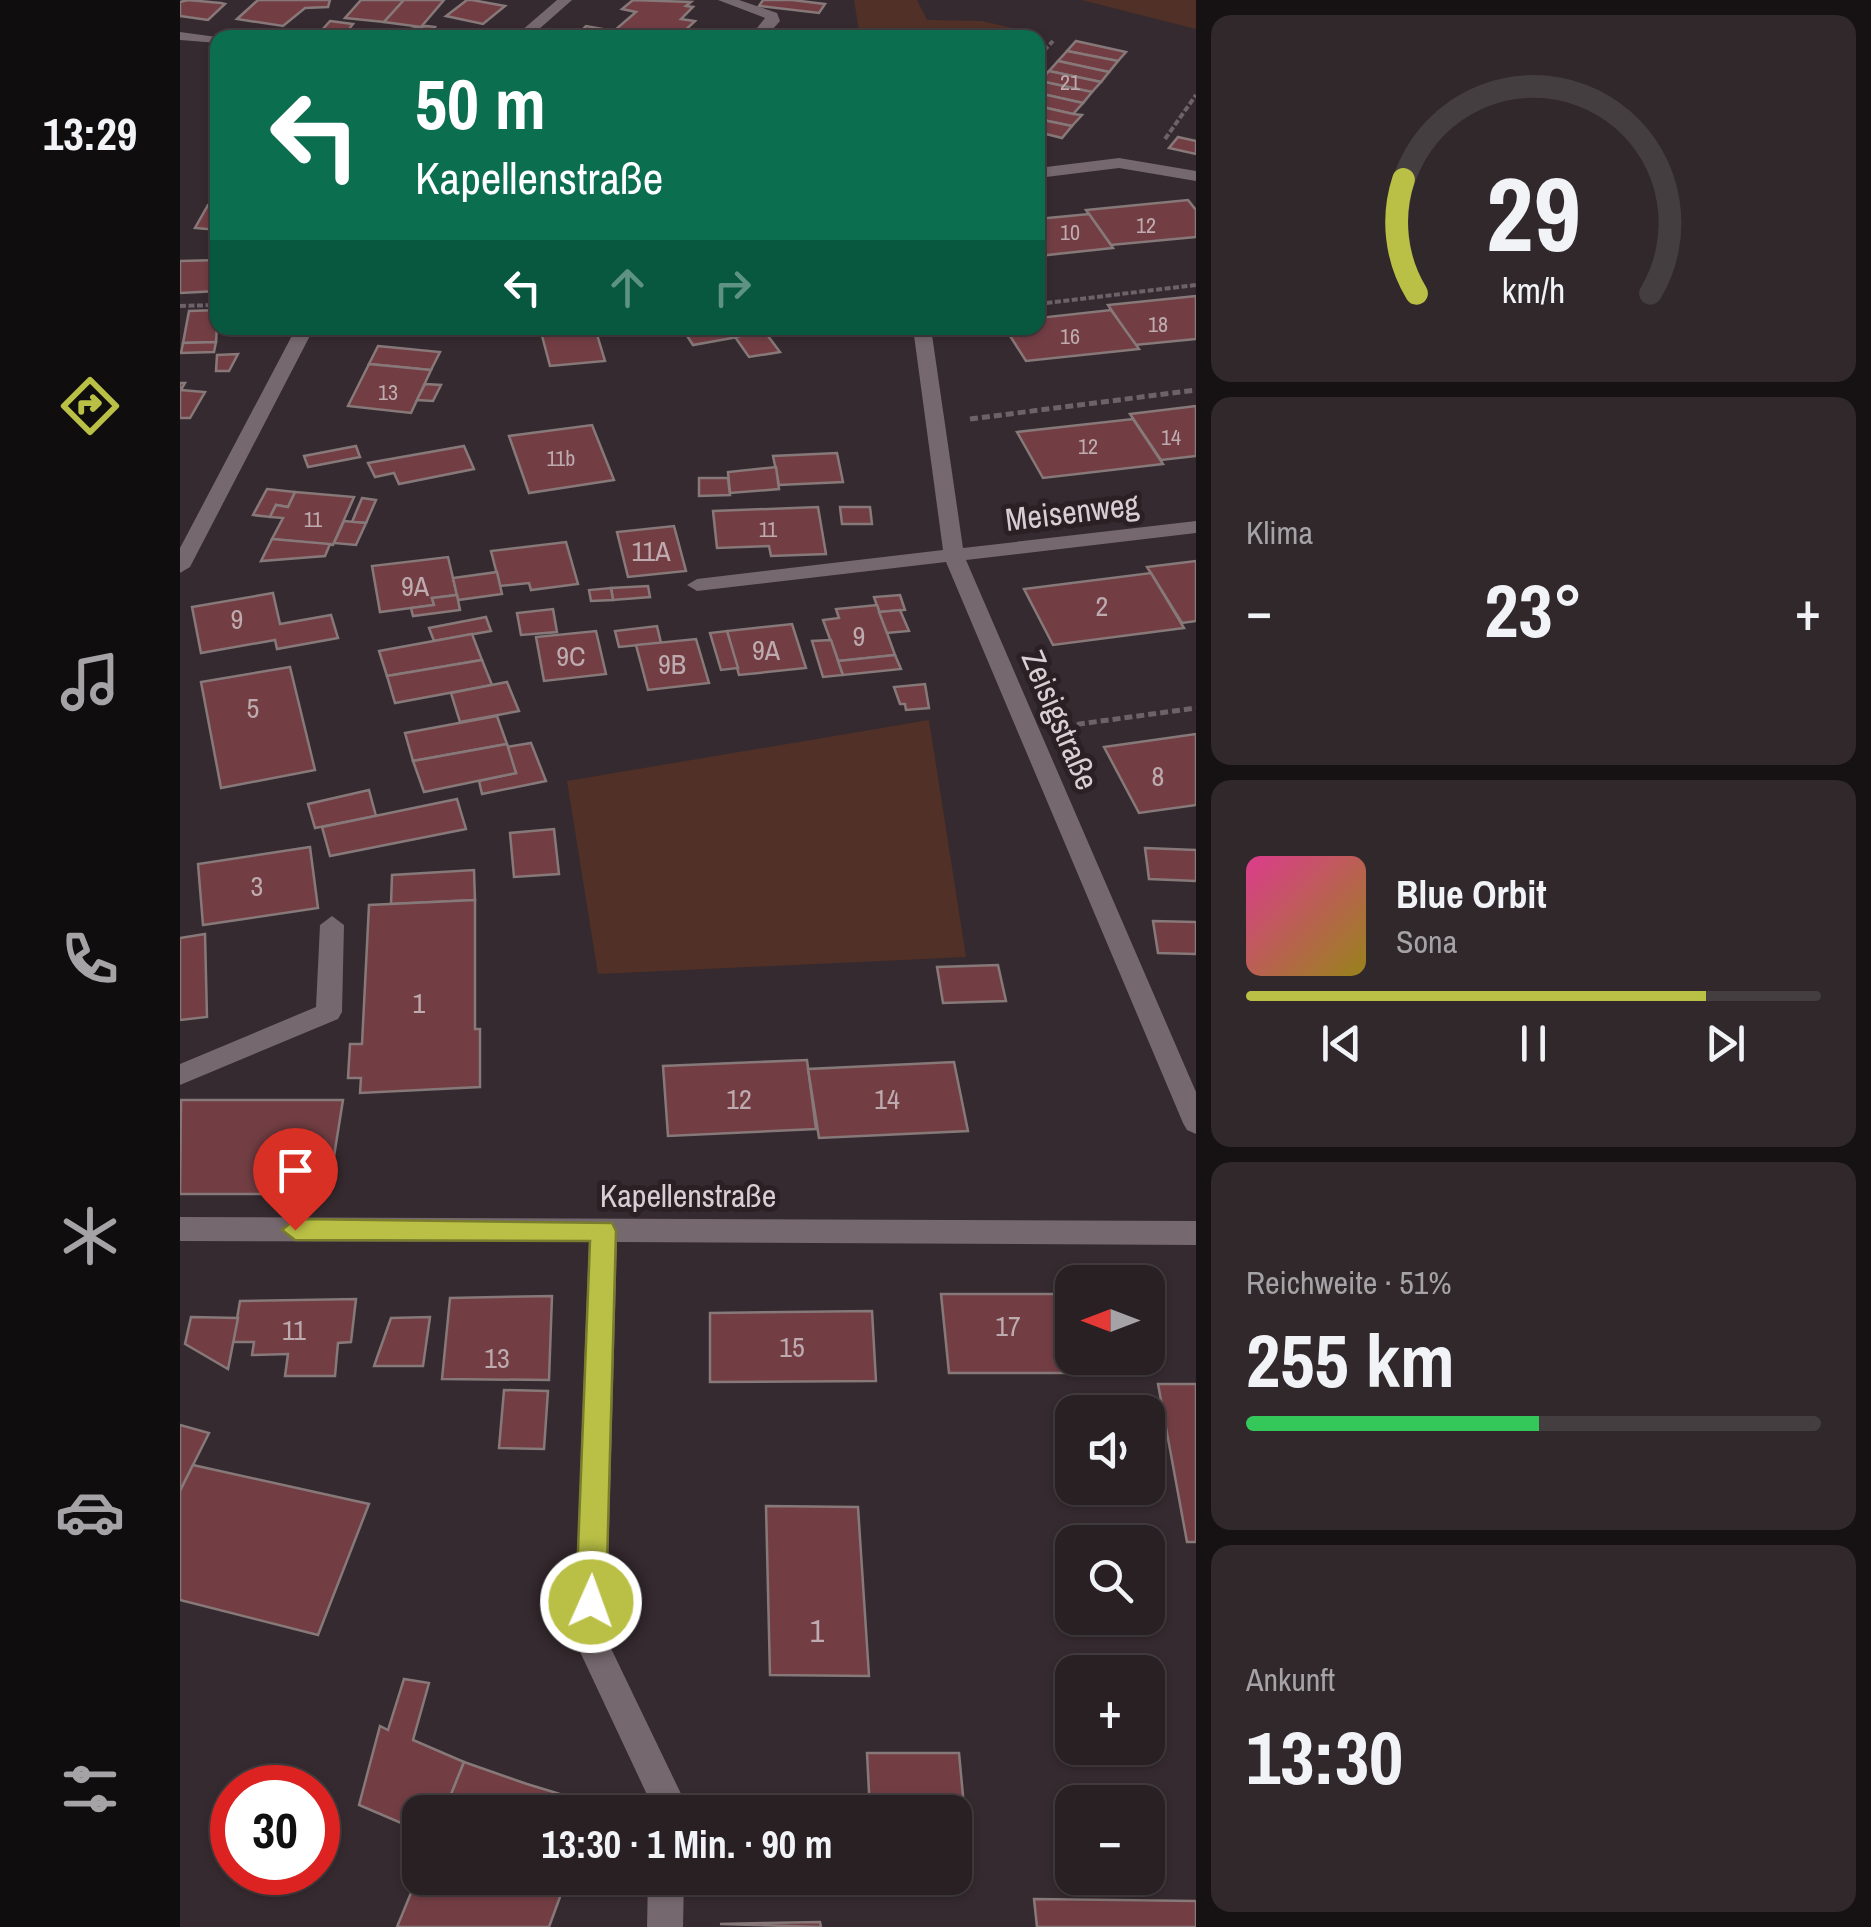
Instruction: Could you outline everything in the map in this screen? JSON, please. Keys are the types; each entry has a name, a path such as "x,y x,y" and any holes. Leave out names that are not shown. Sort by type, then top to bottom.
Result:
{"street":[{"path":"529,30 565,0"},
{"path":"724,0 772,16 773,21 764,30"},
{"path":"180,36 210,38"},
{"path":"1045,172 1118,163 1196,176"},
{"path":"183,554 301,335"},
{"name":"Zeisigstraße","path":"923,335 954,556 1196,1123"},
{"name":"Meisenweg","path":"697,584 1196,527"},
{"path":"180,1075 329,1012 332,925"},
{"name":"Kapellenstraße","path":"180,1229 1196,1233"},
{"path":"603,1231 590,1639 665,1795"},
{"path":"666,1895 666,1927"}],"path":[{"path":"1045,49 1052,41"},
{"path":"1147,165 1196,95"},
{"path":"1045,303 1196,285"},
{"path":"180,306 210,305"},
{"path":"934,424 1196,390"},
{"path":"1030,731 1196,708"}],"shaded area":[{"path":"854,0 917,0 927,20 982,21 1021,30 859,30"},
{"path":"1082,0 1196,0 1196,29"},
{"path":"929,720 966,957 598,974 567,781"}],"building":[{"path":"258,0 330,0 328,7 305,8 283,26 237,19"},
{"path":"361,0 404,0 384,22 345,18"},
{"path":"404,0 444,0 421,27 384,22"},
{"path":"467,0 505,6 483,24 446,16"},
{"path":"633,0 691,2 686,6 693,7 681,19 695,21 685,30 615,30 636,12 622,9"},
{"path":"763,0 825,4 819,13 759,6"},
{"path":"180,2 225,4 208,20 180,16"},
{"path":"330,21 353,24 348,30 322,30"},
{"path":"426,26 435,27 433,30 406,30"},
{"path":"1076,41 1126,52 1118,61 1067,51"},
{"path":"1067,51 1118,61 1109,72 1058,61"},
{"path":"1058,61 1109,72 1101,82 1049,71"},
{"path":"1049,71 1101,82 1092,92 1045,82"},
{"path":"1045,82 1092,92 1083,103 1045,95"},
{"path":"1045,95 1083,103 1073,114 1045,108"},
{"path":"1045,108 1082,115 1072,126 1045,120"},
{"path":"1045,120 1072,126 1062,138 1045,134"},
{"path":"1178,137 1196,141 1196,154 1169,148"},
{"path":"1188,200 1196,210 1196,237 1111,245 1086,210"},
{"path":"208,205 210,205 210,229 195,228"},
{"path":"1089,214 1113,248 1045,255 1045,218"},
{"path":"210,260 210,291 180,293 180,261"},
{"path":"1196,296 1196,339 1135,345 1108,305"},
{"path":"210,310 210,335 216,335 216,342 183,343 189,311"},
{"path":"1111,310 1139,349 1026,361 1009,335 1045,335 1045,317"},
{"path":"542,335 597,335 605,361 550,366"},
{"path":"687,335 748,335 693,345"},
{"path":"767,335 780,352 749,357 735,337"},
{"path":"216,342 214,352 181,353 183,343"},
{"path":"378,346 440,352 431,370 369,364"},
{"path":"238,354 229,371 216,371 217,355"},
{"path":"369,364 431,370 411,413 348,406"},
{"path":"180,383 185,383 181,390 205,392 190,418 180,418"},
{"path":"425,384 441,385 433,401 417,400"},
{"path":"1196,406 1196,456 1161,460 1130,414"},
{"path":"1133,419 1163,464 1043,478 1017,432"},
{"path":"592,425 614,480 529,493 509,436"},
{"path":"356,446 360,457 308,467 304,456"},
{"path":"464,446 474,469 399,484 394,473 375,477 368,463"},
{"path":"837,453 843,482 779,485 773,456"},
{"path":"776,467 779,489 730,493 728,472"},
{"path":"699,478 728,478 730,495 699,496"},
{"path":"267,489 295,492 288,507 276,505 270,517 253,515"},
{"path":"295,492 354,497 333,545 272,539 283,518 270,517 276,505 288,507"},
{"path":"362,498 376,500 366,523 352,522"},
{"path":"818,507 826,554 771,556 769,546 717,548 713,511"},
{"path":"840,507 870,507 872,524 842,524"},
{"path":"344,521 366,523 356,545 334,543"},
{"path":"674,526 686,571 628,577 617,532"},
{"path":"272,539 330,544 325,556 261,561"},
{"path":"566,542 578,584 531,590 529,583 500,586 491,551"},
{"path":"448,557 457,595 432,598 434,605 380,612 372,566"},
{"path":"1196,561 1196,621 1182,623 1147,567"},
{"path":"497,572 502,594 458,600 453,578"},
{"path":"1151,573 1184,628 1053,645 1024,589"},
{"path":"648,586 650,597 613,600 611,588"},
{"path":"611,588 613,600 591,601 589,590"},
{"path":"273,593 280,624 331,615 338,638 277,649 275,640 201,653 192,607"},
{"path":"457,595 460,610 413,616 411,608 434,605 432,598"},
{"path":"900,595 905,610 879,612 874,597"},
{"path":"877,605 895,655 838,661 823,620 839,618 836,609"},
{"path":"553,609 557,632 521,635 517,613"},
{"path":"900,610 909,631 887,633 879,612"},
{"path":"486,617 491,631 434,641 429,628"},
{"path":"792,624 806,668 739,675 727,631"},
{"path":"657,626 661,643 619,647 615,631"},
{"path":"596,631 606,674 544,681 536,637"},
{"path":"727,631 738,668 721,670 710,633"},
{"path":"472,634 482,660 387,676 379,651"},
{"path":"696,639 709,683 648,690 636,645"},
{"path":"831,640 843,675 823,677 812,641"},
{"path":"895,655 901,669 843,675 838,661"},
{"path":"482,660 492,685 395,703 387,676"},
{"path":"290,667 315,770 221,788 201,682"},
{"path":"507,682 519,711 460,722 451,693"},
{"path":"925,684 929,708 906,710 894,687"},
{"path":"497,716 507,744 413,761 405,733"},
{"path":"1196,734 1196,805 1139,813 1104,747"},
{"path":"531,743 546,781 482,794 479,781 516,773 506,747"},
{"path":"507,744 516,773 424,792 413,761"},
{"path":"369,790 376,816 315,828 308,804"},
{"path":"457,799 466,829 330,856 322,827"},
{"path":"554,829 559,874 514,877 510,833"},
{"path":"310,847 318,908 203,925 198,864"},
{"path":"1145,848 1196,850 1196,881 1149,879"},
{"path":"474,870 475,900 391,904 392,875"},
{"path":"475,900 475,1029 480,1029 480,1087 360,1093 361,1078 348,1078 350,1044 362,1044 369,905"},
{"path":"1153,921 1196,922 1196,954 1158,953"},
{"path":"205,934 207,1017 180,1020 180,938"},
{"path":"998,965 1006,1001 943,1003 937,967"},
{"path":"807,1060 816,1129 668,1136 663,1066"},
{"path":"954,1062 968,1131 819,1138 808,1069"},
{"path":"181,1100 343,1100 328,1194 180,1194"},
{"path":"941,1294 1055,1294 1055,1373 949,1373"},
{"path":"552,1296 549,1380 442,1379 450,1298"},
{"path":"356,1299 351,1342 338,1343 335,1376 285,1376 288,1354 252,1355 254,1342 233,1342 240,1301"},
{"path":"872,1311 876,1381 710,1382 710,1313"},
{"path":"191,1317 238,1318 228,1369 185,1344"},
{"path":"430,1317 423,1366 374,1366 391,1318"},
{"path":"1158,1384 1196,1384 1196,1542 1187,1542 1165,1422 1165,1395 1160,1395"},
{"path":"504,1390 548,1391 544,1449 499,1448"},
{"path":"180,1425 209,1433 180,1491"},
{"path":"193,1465 369,1504 318,1635 180,1600 180,1491"},
{"path":"766,1506 858,1507 869,1676 770,1675"},
{"path":"404,1679 429,1683 413,1740 464,1762 451,1795 402,1795 402,1823 359,1805 380,1726 388,1730"},
{"path":"867,1753 959,1753 963,1795 869,1795"},
{"path":"464,1762 563,1795 451,1795"},
{"path":"410,1895 561,1895 549,1927 397,1927"},
{"path":"1034,1899 1196,1901 1196,1927 1037,1927"},
{"path":"820,1922 821,1927 720,1924 764,1923"}],"route":[{"path":"295,1230 603,1231 591,1602"}]}
